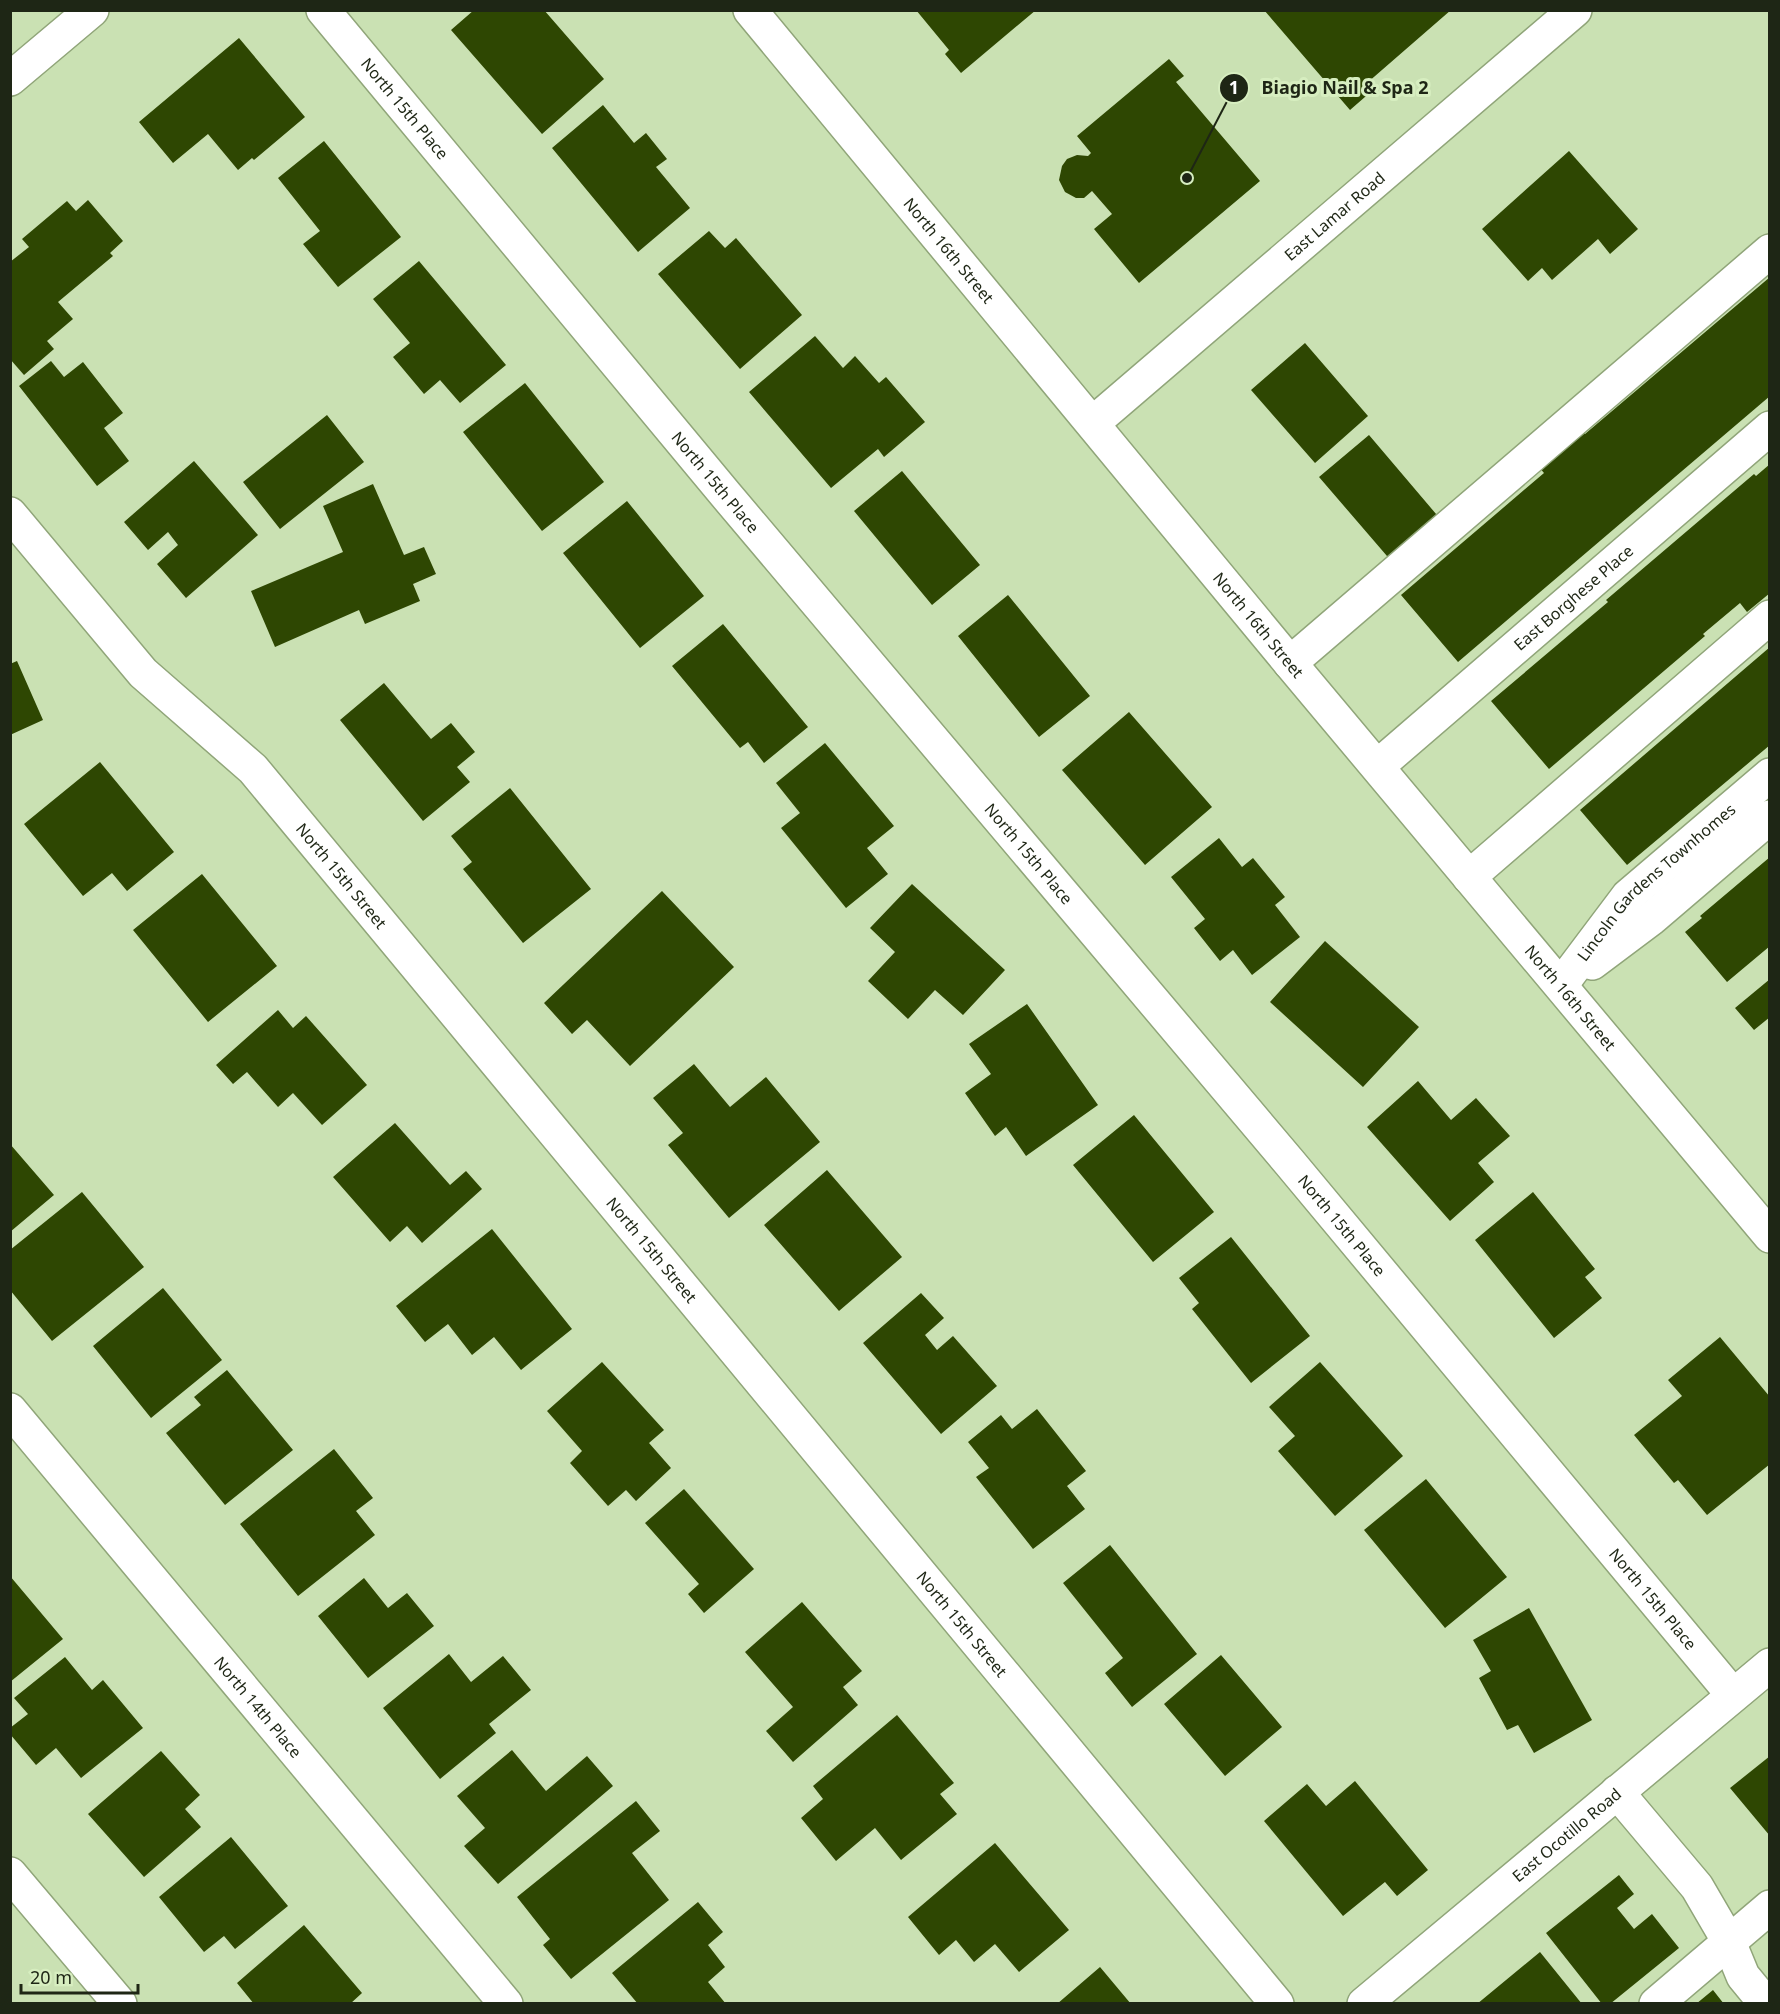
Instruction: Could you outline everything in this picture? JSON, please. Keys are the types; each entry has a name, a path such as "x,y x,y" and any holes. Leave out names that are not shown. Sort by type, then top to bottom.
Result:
{"street":[{"path":"10,79 92,10"},
{"name":"North 15th Place","path":"323,10 726,495 1290,1163 1733,1695"},
{"name":"North 16th Street","path":"750,10 1290,663 1770,1236"},
{"name":"East Lamar Road","path":"1093,423 1575,10"},
{"path":"1290,663 1770,251"},
{"name":"East Borghese Place","path":"1378,766 1770,428"},
{"name":"North 15th Street","path":"10,514 143,674 253,769 1277,2004"},
{"path":"1469,877 1770,617"},
{"name":"Lincoln Gardens Townhomes","path":"1561,986 1628,896 1770,775"},
{"name":"Lincoln Gardens Townhomes","path":"1561,986 1652,918 1770,817"},
{"name":"North 14th Place","path":"10,1410 506,2004"},
{"name":"East Ocotillo Road","path":"1364,2004 1770,1665"},
{"path":"1617,1792 1697,1887 1729,1942 1743,1976 1766,2004"},
{"path":"10,1874 120,2004"},
{"path":"1656,2004 1770,1907"}],"building":[{"path":"474,10 544,10 604,79 542,134 451,30"},
{"path":"916,10 1036,10 961,73 945,54 949,50"},
{"path":"1264,10 1451,10 1367,83 1373,90 1350,110"},
{"path":"239,38 305,117 254,160 252,158 238,170 208,134 173,163 139,122"},
{"path":"1169,59 1184,76 1176,82 1260,181 1139,283 1094,229 1112,214 1092,191 1084,198 1076,198 1065,192 1059,180 1062,166 1067,159 1077,155 1088,156 1091,153 1077,136"},
{"path":"603,105 634,143 646,133 667,159 656,167 690,208 638,252 552,148"},
{"path":"324,141 401,237 338,287 303,244 320,231 278,178"},
{"path":"1569,151 1638,229 1610,254 1598,239 1552,280 1542,268 1528,281 1482,229"},
{"path":"88,200 123,241 110,253 113,256 58,302 73,319 47,341 54,349 24,375 10,359 10,262 29,247 22,239 67,201 76,211"},
{"path":"709,231 725,248 736,238 802,315 740,369 658,274"},
{"path":"419,261 506,365 460,403 440,380 424,394 393,357 410,343 373,299"},
{"path":"1770,277 1770,396 1458,662 1401,595 1544,473 1533,460 1576,424 1585,434"},
{"path":"815,336 843,368 855,356 879,383 886,377 925,422 884,457 878,449 831,488 749,392"},
{"path":"1305,343 1368,416 1315,463 1251,390"},
{"path":"51,361 64,377 83,362 123,413 104,428 129,461 97,486 19,386"},
{"path":"525,383 604,482 542,531 463,432"},
{"path":"327,415 364,462 280,529 243,482"},
{"path":"1369,435 1442,521 1393,563 1319,477"},
{"path":"194,461 258,535 186,598 157,564 178,545 168,532 148,550 124,522"},
{"path":"1770,464 1770,593 1747,612 1740,603 1703,634 1705,636 1549,769 1491,701 1754,474 1756,476"},
{"path":"902,471 980,565 932,605 854,511"},
{"path":"373,484 404,555 424,547 436,574 413,584 420,601 365,624 359,610 275,647 251,591 343,552 323,506"},
{"path":"627,501 704,596 640,648 563,553"},
{"path":"1008,595 1090,696 1039,737 958,636"},
{"path":"723,624 808,727 764,763 748,742 740,748 672,666"},
{"path":"1770,647 1770,745 1627,865 1580,810"},
{"path":"17,661 43,720 10,735 10,664"},
{"path":"384,683 431,739 451,723 475,752 457,767 470,782 423,821 340,720"},
{"path":"1129,712 1212,807 1145,865 1062,770"},
{"path":"825,743 894,826 867,848 888,874 846,908 781,828 800,813 776,783"},
{"path":"100,762 174,852 127,891 112,873 83,896 24,824"},
{"path":"510,788 591,889 523,943 463,869 472,862 451,836"},
{"path":"1219,838 1242,867 1253,858 1285,897 1275,905 1300,937 1252,975 1233,950 1220,961 1194,928 1205,919 1171,877"},
{"path":"1770,857 1770,946 1727,982 1685,932 1702,918 1700,916"},
{"path":"202,874 277,966 208,1022 133,930"},
{"path":"912,884 1005,970 963,1015 935,990 908,1019 868,981 895,952 870,928"},
{"path":"662,891 734,967 630,1066 587,1020 572,1034 544,1003"},
{"path":"1325,941 1419,1027 1363,1087 1270,1002"},
{"path":"1770,979 1770,1017 1754,1030 1735,1008"},
{"path":"1027,1004 1098,1105 1026,1156 1006,1127 995,1136 965,1093 991,1074 969,1044"},
{"path":"278,1010 293,1028 306,1016 367,1085 322,1125 293,1093 278,1107 247,1072 233,1084 216,1065"},
{"path":"694,1064 730,1107 766,1077 820,1142 729,1218 668,1145 683,1133 653,1098"},
{"path":"1418,1081 1451,1120 1476,1098 1510,1136 1478,1163 1494,1182 1450,1221 1367,1127"},
{"path":"1134,1115 1214,1212 1153,1262 1073,1165"},
{"path":"395,1123 450,1185 466,1171 482,1189 422,1243 407,1226 390,1242 333,1177"},
{"path":"10,1144 54,1195 10,1232"},
{"path":"827,1170 902,1257 839,1311 764,1225"},
{"path":"82,1192 144,1267 52,1341 10,1290 10,1250"},
{"path":"1533,1192 1595,1269 1585,1277 1602,1298 1554,1338 1475,1240"},
{"path":"492,1229 572,1329 521,1370 494,1337 472,1355 448,1324 425,1342 396,1306"},
{"path":"1231,1237 1310,1336 1251,1383 1192,1309 1199,1303 1179,1278"},
{"path":"163,1288 222,1360 151,1418 93,1346"},
{"path":"921,1293 944,1318 925,1335 937,1350 953,1336 997,1386 941,1434 863,1343"},
{"path":"1720,1337 1770,1397 1770,1464 1707,1515 1678,1480 1674,1483 1634,1435 1682,1396 1668,1380"},
{"path":"602,1362 664,1430 649,1443 671,1468 636,1501 626,1490 608,1506 570,1463 582,1451 547,1411"},
{"path":"1320,1362 1403,1456 1335,1516 1278,1451 1295,1436 1269,1407"},
{"path":"227,1370 293,1450 225,1505 166,1433 201,1405 194,1397"},
{"path":"1037,1409 1086,1471 1067,1486 1085,1509 1033,1549 976,1477 989,1468 968,1442 1001,1415 1012,1429"},
{"path":"334,1449 373,1498 356,1511 375,1535 298,1596 240,1524"},
{"path":"1426,1479 1507,1577 1445,1628 1364,1530"},
{"path":"684,1489 754,1569 704,1613 688,1594 699,1584 645,1523"},
{"path":"1110,1545 1197,1654 1132,1707 1105,1673 1123,1658 1063,1583"},
{"path":"10,1576 63,1639 10,1682"},
{"path":"364,1578 388,1608 407,1593 434,1626 368,1678 318,1616"},
{"path":"802,1602 862,1671 843,1687 858,1705 793,1762 766,1731 793,1707 745,1652"},
{"path":"1529,1608 1592,1720 1534,1753 1518,1725 1507,1730 1479,1678 1491,1671 1473,1640"},
{"path":"449,1654 471,1682 503,1656 531,1690 489,1724 496,1733 440,1779 383,1708"},
{"path":"1221,1655 1282,1727 1225,1776 1164,1704"},
{"path":"65,1657 92,1690 103,1680 143,1728 81,1778 56,1748 36,1765 10,1734 10,1728 28,1714 14,1698"},
{"path":"897,1715 954,1783 940,1794 957,1814 901,1860 875,1828 836,1861 801,1818 823,1799 813,1786"},
{"path":"512,1750 546,1791 587,1756 613,1786 498,1884 464,1846 485,1828 457,1796"},
{"path":"161,1751 200,1795 185,1809 201,1827 144,1877 88,1814"},
{"path":"1770,1756 1770,1836 1730,1788"},
{"path":"1355,1781 1428,1870 1397,1896 1385,1882 1343,1916 1264,1821 1307,1784 1326,1806"},
{"path":"636,1801 660,1831 632,1853 669,1900 571,1979 543,1945 550,1939 517,1897"},
{"path":"231,1837 288,1906 235,1949 224,1936 204,1952 159,1897"},
{"path":"995,1843 1069,1930 1019,1972 995,1944 974,1962 956,1940 939,1955 908,1917"},
{"path":"1619,1875 1634,1894 1617,1908 1634,1929 1652,1914 1679,1948 1610,2004 1602,2004 1546,1933"},
{"path":"698,1902 723,1932 708,1945 725,1967 708,1982 726,2004 638,2004 612,1973"},
{"path":"304,1925 362,1993 350,2004 254,2004 237,1983"},
{"path":"1540,1952 1582,2004 1477,2004"},
{"path":"1100,1967 1131,2004 1057,2004"},
{"path":"1713,1990 1724,2004 1696,2004"}],"place":[{"name":"Biagio Nail & Spa 2","path":"1187,178"}]}
